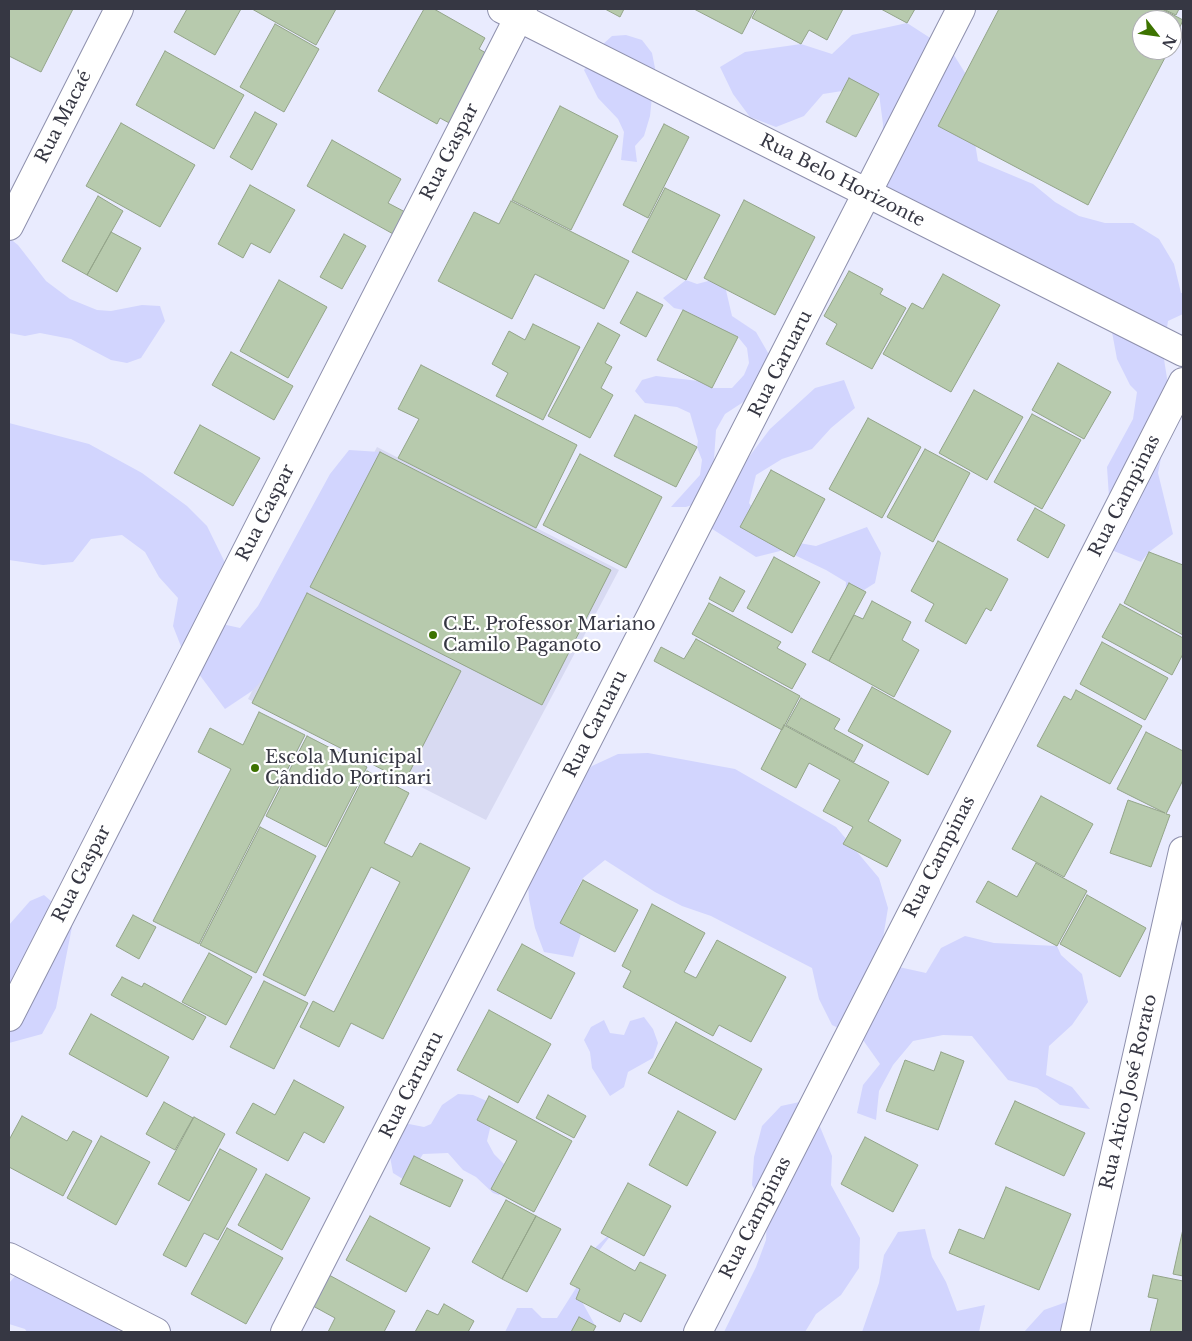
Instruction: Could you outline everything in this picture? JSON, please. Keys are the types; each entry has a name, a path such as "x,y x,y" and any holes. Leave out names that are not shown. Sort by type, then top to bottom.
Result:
{"street":[{"name":"Rua Macaé","path":"9,226 119,9"},
{"name":"Rua Caruaru","path":"285,1332 961,9"},
{"name":"Rua Belo Horizonte","path":"514,12 868,194 1183,352"},
{"name":"Rua Gaspar","path":"9,1017 514,12"},
{"name":"Rua Campinas","path":"698,1332 1183,382"},
{"name":"Rua Atico José Rorato","path":"1075,1332 1183,851"},
{"path":"9,1257 156,1332"}],"shaded area":[{"path":"907,23 952,52 967,76 978,161 1033,184 1055,202 1079,216 1105,223 1133,223 1159,239 1174,264 1181,293 1183,293 1183,314 1168,321 1163,353 1173,416 1164,443 1158,473 1173,534 1149,552 1141,562 1114,551 1101,524 1109,497 1107,467 1133,419 1137,392 1130,385 1117,359 1112,332 1122,305 905,201 880,180 883,124 879,94 855,89 823,94 804,116 776,127 750,117 733,94 720,67 745,52 801,44 832,54 852,35"},
{"path":"626,35 642,40 652,53 655,68 650,116 644,136 635,146 637,162 621,160 624,132 618,119 598,98 584,70 601,46 612,36"},
{"path":"9,238 18,245 46,281 70,299 97,310 111,311 142,305 160,306 165,321 141,358 127,363 111,360 71,339 40,333 25,336 9,333"},
{"path":"686,280 697,284 712,280 725,286 732,316 756,332 771,358 751,397 725,414 716,430 713,474 701,502 686,507 671,507 700,475 702,460 697,447 698,441 690,413 677,407 645,403 635,391 642,380 656,376 699,381 712,388 732,388 744,375 749,363 747,348 738,337 695,320 683,310 674,308 663,298"},
{"path":"844,380 855,408 831,428 812,449 782,459 756,475 749,503 766,527 788,541 816,546 867,527 881,553 875,583 845,602 846,582 826,570 784,550 756,557 706,525 736,474 770,429 815,388"},
{"path":"9,423 89,444 142,473 187,506 207,526 233,579 213,622 240,628 258,606 330,474 349,450 380,452 378,487 329,571 307,593 272,669 252,691 225,709 184,654 173,626 178,598 159,577 145,552 122,535 91,539 73,562 43,565 9,560"},
{"name":"C.E. Professor Mariano Camilo Paganoto","path":"377,447 619,570 486,820 248,699"},
{"path":"648,753 735,769 836,827 879,878 888,908 883,938 899,967 926,973 941,948 965,936 994,943 1057,946 1061,955 1082,974 1088,1002 1072,1025 1049,1046 1046,1075 1072,1087 1090,1109 1060,1105 1037,1088 1008,1080 972,1036 943,1035 913,1041 893,1065 879,1091 876,1120 857,1113 863,1085 880,1064 863,1040 832,1025 819,999 812,968 711,916 682,906 655,892 605,860 583,878 570,903 582,931 573,957 544,952 535,928 529,899 527,869 571,787 592,766 618,754"},
{"path":"44,895 66,914 72,927 56,1008 42,1034 9,1043 9,925 30,901"},
{"path":"644,1017 653,1029 658,1043 653,1058 628,1072 624,1087 610,1096 592,1068 590,1052 584,1040 591,1027 604,1020 610,1033 624,1035 630,1021"},
{"path":"458,1094 473,1095 489,1102 493,1116 487,1141 494,1154 505,1165 506,1189 499,1195 493,1193 476,1177 463,1170 448,1153 423,1154 406,1181 393,1173 389,1151 401,1126 409,1124 424,1127 431,1124 442,1105"},
{"path":"809,1100 832,1156 831,1185 860,1238 859,1268 841,1295 816,1314 805,1332 724,1332 756,1267 766,1240 767,1212 752,1185 754,1157 762,1126 781,1106"},
{"path":"617,1227 598,1252 581,1300 596,1327 593,1332 505,1332 517,1308 532,1308 542,1318 557,1318 576,1288 596,1247"},
{"path":"925,1229 932,1257 946,1282 957,1311 985,1305 979,1332 862,1332 879,1283 884,1255 898,1232"},
{"path":"18,1273 113,1323 119,1332 27,1332 25,1329 9,1324 9,1283"},
{"path":"1072,1300 1069,1332 1024,1332 1044,1310"}],"building":[{"path":"9,9 73,9 41,72 9,56"},
{"path":"187,9 241,9 215,55 174,32"},
{"path":"252,9 336,9 316,45"},
{"path":"424,9 434,9 485,38 479,49 491,56 453,125 440,118 437,124 378,91"},
{"path":"605,9 624,9 620,17"},
{"path":"694,9 755,9 742,34"},
{"path":"757,9 843,9 827,40 809,30 801,44 752,18"},
{"path":"881,9 915,9 907,23"},
{"path":"999,9 1164,10 1132,10 1132,60 1164,60 1088,205 938,126"},
{"path":"275,24 319,49 284,112 240,87"},
{"path":"165,51 244,95 214,149 136,105"},
{"path":"849,78 879,94 856,137 826,122"},
{"path":"560,106 618,136 571,230 512,200"},
{"path":"255,112 277,124 252,170 230,157"},
{"path":"121,123 195,165 160,227 86,186"},
{"path":"664,124 689,137 648,218 623,205"},
{"path":"332,140 401,179 388,203 407,213 395,235 307,186"},
{"path":"250,185 295,210 270,253 251,243 243,258 218,244"},
{"path":"665,188 720,215 686,280 632,252"},
{"path":"98,196 123,211 87,275 62,261"},
{"path":"744,200 815,237 775,315 704,278"},
{"path":"511,201 629,261 604,309 535,274 512,319 438,281 474,212 499,224"},
{"path":"111,232 141,248 117,292 87,275"},
{"path":"344,234 366,246 342,289 320,277"},
{"path":"849,271 883,289 880,294 906,308 872,369 826,344 837,324 824,316"},
{"path":"943,274 1000,305 951,392 883,354 912,303 923,309"},
{"path":"279,280 327,307 288,378 240,351"},
{"path":"637,292 663,305 646,337 620,323"},
{"path":"683,310 738,337 712,388 657,360"},
{"path":"598,323 620,335 605,363 612,367 601,388 613,395 590,438 548,416"},
{"path":"533,324 580,347 543,420 496,396 508,373 492,364 509,331 525,340"},
{"path":"231,352 293,386 274,420 212,385"},
{"path":"1058,363 1111,392 1084,439 1032,410"},
{"path":"421,365 577,445 536,528 398,458 419,419 398,409"},
{"path":"974,390 1023,417 987,480 939,453"},
{"path":"1032,414 1081,440 1042,509 994,482"},
{"path":"635,415 697,447 676,487 614,456"},
{"path":"868,418 921,447 882,518 829,489"},
{"path":"200,425 260,458 233,506 174,473"},
{"path":"925,449 970,473 933,542 887,517"},
{"path":"380,452 611,570 542,705 310,587"},
{"path":"580,454 662,497 626,568 543,525"},
{"path":"771,470 825,499 794,557 740,527"},
{"path":"1035,508 1065,525 1048,558 1017,540"},
{"path":"938,541 1008,579 991,611 986,608 966,644 925,621 934,604 911,591"},
{"path":"1149,552 1183,565 1183,635 1124,603"},
{"path":"774,557 820,582 792,633 747,608"},
{"path":"720,577 745,591 733,612 709,599"},
{"path":"849,583 866,592 829,661 812,652"},
{"path":"307,593 461,671 405,781 252,703"},
{"path":"872,601 911,622 902,640 919,650 894,697 829,661 854,615 863,619"},
{"path":"709,603 781,642 777,648 806,664 792,689 692,634"},
{"path":"1120,604 1183,638 1183,654 1172,675 1102,637"},
{"path":"696,639 800,696 782,730 654,661 661,647 684,659"},
{"path":"1102,642 1168,678 1145,720 1080,684"},
{"path":"872,687 951,731 928,775 848,731"},
{"path":"1076,690 1142,726 1110,784 1037,746 1064,696 1071,700"},
{"path":"801,698 840,719 834,729 863,745 854,762 786,725"},
{"path":"259,712 305,735 199,944 153,921 231,769 198,752 210,728 243,745"},
{"path":"784,725 889,782 868,821 901,840 887,867 843,844 853,827 823,811 840,780 809,763 796,788 761,769"},
{"path":"1146,732 1183,751 1183,780 1166,814 1170,815 1151,867 1110,853 1128,800 1165,813 1117,789"},
{"path":"307,736 367,767 326,847 266,816"},
{"path":"367,771 409,793 384,843 412,857 420,843 470,868 383,1039 351,1023 339,1047 300,1027 313,1001 334,1012 400,882 371,867 305,996 263,975"},
{"path":"1041,796 1093,824 1064,877 1012,849"},
{"path":"260,827 316,856 256,973 200,945"},
{"path":"1036,863 1087,891 1057,946 976,902 988,881 1017,897"},
{"path":"583,880 638,910 615,952 560,923"},
{"path":"1087,895 1146,928 1120,977 1060,944"},
{"path":"652,904 705,933 684,972 696,978 717,940 786,977 751,1042 719,1025 713,1036 623,987 631,971 622,966"},
{"path":"133,915 156,927 139,959 116,946"},
{"path":"522,944 575,973 551,1019 497,990"},
{"path":"209,953 252,977 226,1025 182,1002"},
{"path":"122,977 142,987 144,983 206,1017 193,1040 111,995"},
{"path":"264,981 308,1003 274,1069 230,1047"},
{"path":"489,1010 551,1044 518,1103 457,1070"},
{"path":"91,1014 169,1057 147,1097 69,1054"},
{"path":"676,1022 762,1069 735,1120 648,1073"},
{"path":"941,1052 964,1061 938,1130 886,1111 905,1060 934,1071"},
{"path":"294,1080 344,1107 324,1143 304,1132 288,1161 236,1133 253,1103 275,1115"},
{"path":"548,1095 586,1116 574,1138 536,1118"},
{"path":"489,1096 572,1141 534,1212 491,1189 517,1141 477,1120"},
{"path":"1015,1101 1085,1133 1064,1176 995,1144"},
{"path":"164,1102 193,1118 175,1150 146,1134"},
{"path":"678,1111 716,1132 687,1186 649,1165"},
{"path":"22,1116 67,1141 73,1131 92,1141 63,1196 9,1167 9,1140"},
{"path":"194,1117 225,1134 189,1201 158,1184"},
{"path":"101,1136 150,1162 116,1225 67,1198"},
{"path":"865,1137 918,1165 893,1212 841,1184"},
{"path":"220,1149 257,1169 218,1240 204,1233 186,1267 163,1255"},
{"path":"414,1156 463,1180 450,1207 400,1184"},
{"path":"266,1174 310,1198 282,1250 238,1225"},
{"path":"628,1183 671,1206 644,1256 601,1233"},
{"path":"1006,1187 1071,1214 1039,1290 949,1253 959,1229 984,1239"},
{"path":"506,1200 536,1216 502,1279 472,1262"},
{"path":"370,1216 430,1248 406,1292 346,1260"},
{"path":"536,1216 561,1229 527,1292 502,1279"},
{"path":"227,1228 283,1258 246,1324 191,1294"},
{"path":"1183,1229 1183,1276 1173,1274"},
{"path":"591,1246 635,1271 640,1262 666,1275 641,1322 624,1313 620,1322 576,1299 580,1289 570,1284"},
{"path":"329,1275 395,1311 384,1332 328,1332 335,1318 313,1306"},
{"path":"1153,1275 1183,1281 1183,1332 1150,1332 1158,1299 1148,1297"},
{"path":"444,1304 474,1321 468,1332 415,1332 427,1310 438,1315"},
{"path":"579,1317 596,1326 593,1332 571,1332"}],"place":[{"name":"C.E. Professor Mariano Camilo Paganoto","path":"433,635"},
{"name":"Escola Municipal Cândido Portinari","path":"255,768"}]}
